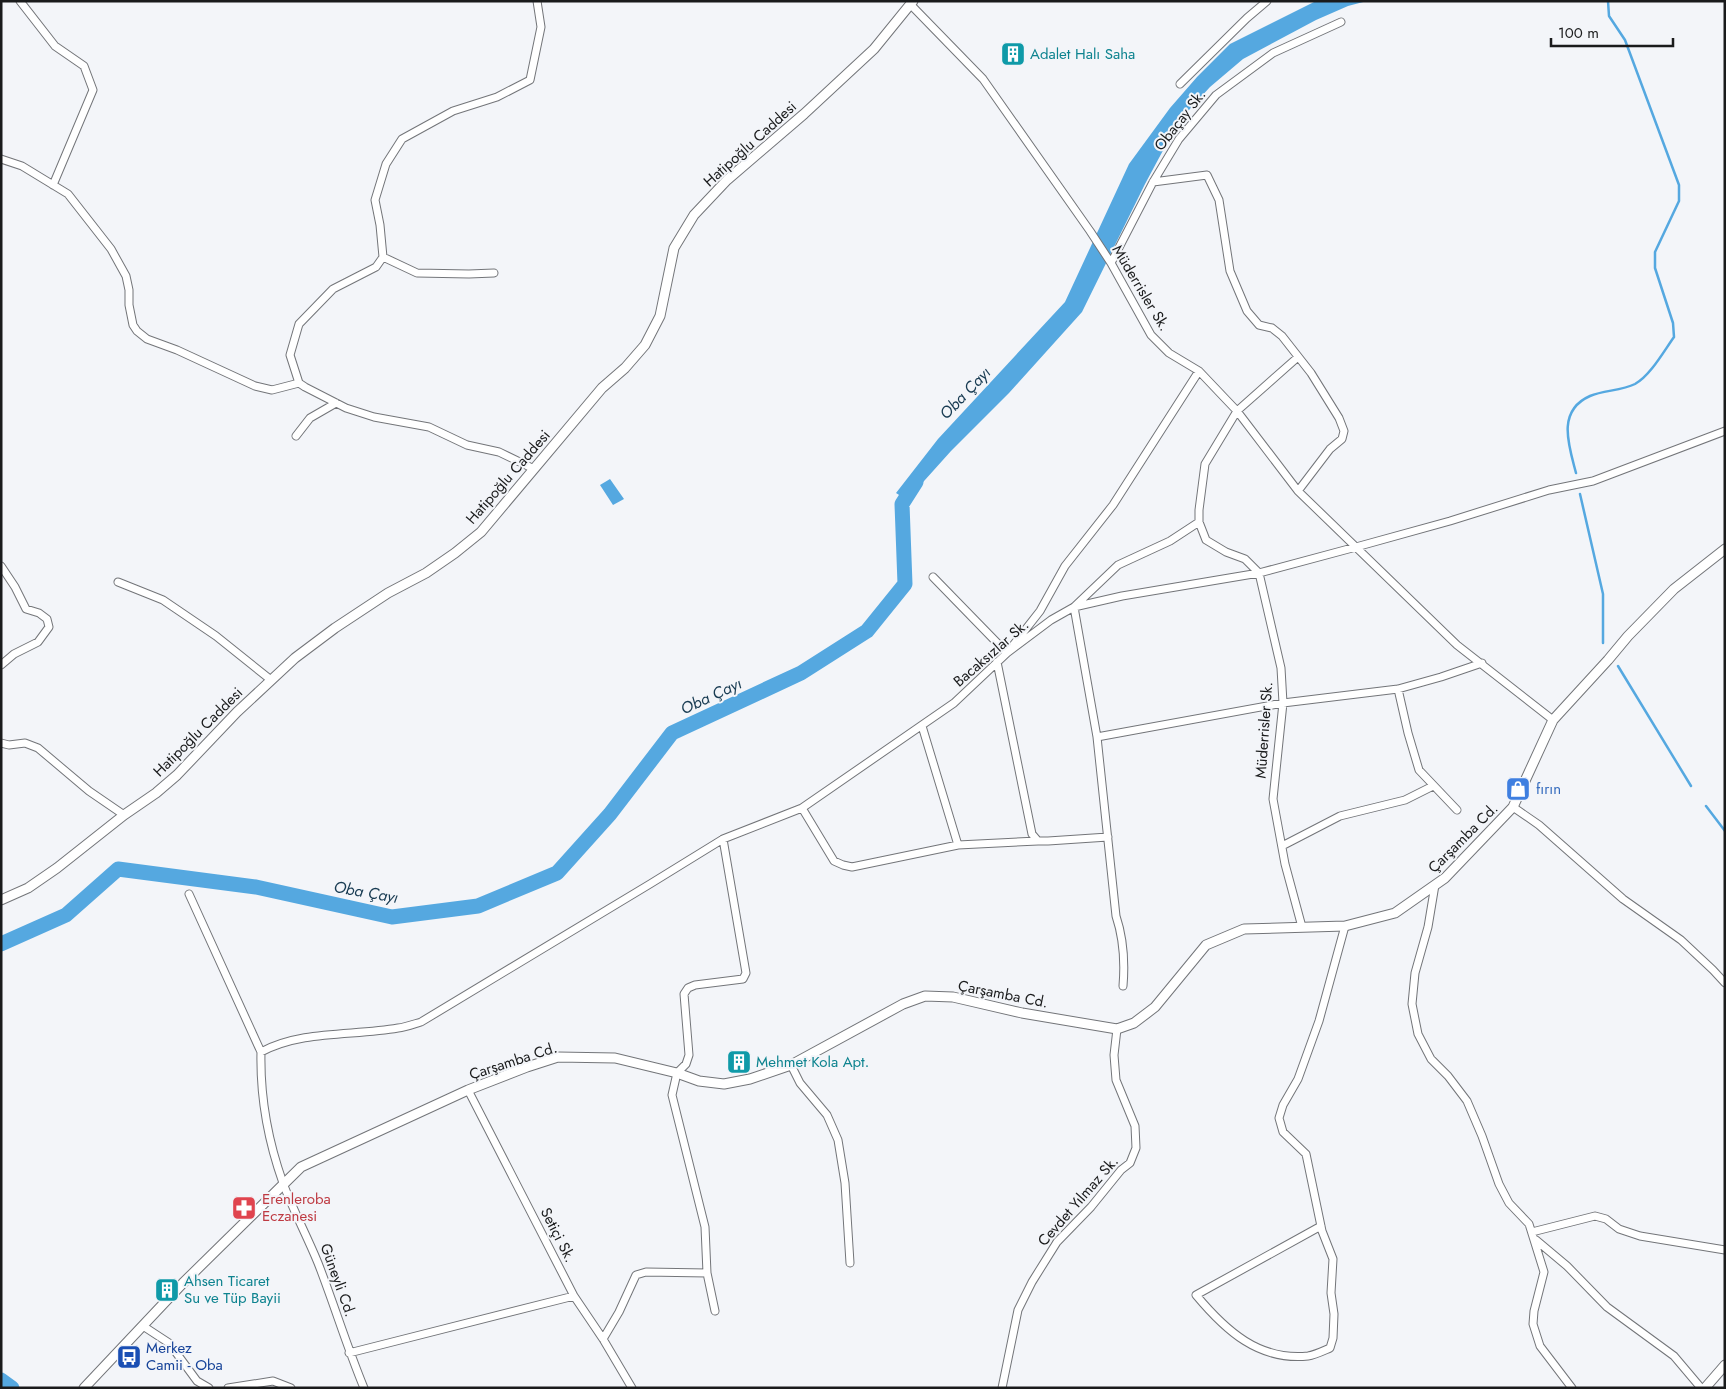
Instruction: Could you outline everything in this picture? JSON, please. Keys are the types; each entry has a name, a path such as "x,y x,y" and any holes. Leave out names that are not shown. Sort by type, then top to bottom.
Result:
{"street":[{"path":"20,1 55,46 84,66 93,90 53,185"},
{"path":"299,383 290,355 299,324 333,289 376,267 383,257 376,200 386,164 402,139 454,111 497,97 530,80 542,27 538,1"},
{"path":"1180,84 1247,18 1267,1"},
{"name":"Müderrisler Sk.","path":"912,3 983,80 1090,231 1111,263 1151,335 1169,353 1199,371 1237,411 1298,491 1457,645 1553,720"},
{"name":"Hatipoğlu Caddesi","path":"1,900 28,888 57,868 124,815 156,793 177,775 295,658 335,628 388,593 426,573 482,532 602,388 625,368 645,345 660,316 674,248 694,215 727,180 804,114 874,49 912,3"},
{"name":"Obaçay Sk.","path":"1111,263 1153,182 1179,139 1216,95 1273,53 1341,22"},
{"path":"1,159 22,166 68,194 111,249 126,276 129,290 129,305 134,325 138,332 146,339 177,350 255,386 272,390 299,383 336,403 374,418 429,427 467,445 499,452 534,470"},
{"path":"1153,182 1207,175 1219,200 1230,271 1247,311 1259,325 1272,328 1282,336 1311,373 1339,418 1344,430 1342,438 1330,449 1298,491"},
{"path":"383,257 416,273 494,273"},
{"path":"1259,573 1245,559 1226,552 1206,540 1199,522 1205,464 1237,411 1298,357"},
{"path":"933,577 1007,653 1040,610 1065,566 1113,505 1199,371"},
{"path":"296,436 310,418 336,403"},
{"path":"1123,986 1124,951 1122,935 1116,916 1097,737 1074,607 1122,596 1259,573 1356,547 1450,521 1549,490 1593,481 1725,431"},
{"name":"Bacaksızlar Sk.","path":"261,1052 274,1045 305,1038 399,1028 421,1022 723,839 802,808 954,702 1007,653 1051,620 1074,607 1118,565 1170,542 1199,522"},
{"name":"Çarşamba Cd.","path":"84,1388 183,1283 301,1167 468,1090 558,1057 615,1058 677,1073 699,1081 724,1084 750,1079 791,1065 903,1004 924,996 953,997 1022,1012 1117,1029 1134,1023 1155,1007 1206,944 1244,929 1345,926 1395,913 1445,878 1513,807 1553,720 1628,636 1674,589 1725,549"},
{"path":"1,566 16,587 26,609 39,613 47,619 49,627 38,642 14,654 1,665"},
{"name":"Müderrisler Sk.","path":"1259,573 1281,668 1283,703 1273,800 1302,927"},
{"path":"118,582 163,600 216,636 271,680"},
{"path":"997,662 1032,834 1038,841"},
{"path":"1097,737 1283,703 1398,689 1441,678 1482,663"},
{"path":"1398,689 1408,734 1419,770 1432,786 1457,810"},
{"path":"922,726 958,845"},
{"path":"1,743 9,745 25,744 38,748 89,791 124,815"},
{"path":"1282,846 1340,816 1405,800 1432,786"},
{"path":"1513,807 1539,825 1623,898 1681,940 1725,984"},
{"path":"802,808 834,861 852,867 958,845 1108,837"},
{"path":"715,1311 707,1273 705,1227 672,1095 677,1073 686,1064 689,1055 684,994 688,988 695,985 743,979 746,973 723,839"},
{"path":"1436,885 1428,927 1415,973 1412,1004 1418,1034 1431,1058 1467,1101 1499,1184 1509,1203 1529,1224 1544,1272 1534,1311 1533,1324 1540,1346 1572,1388"},
{"path":"190,894 261,1052"},
{"path":"1321,1226 1196,1295 1213,1315 1248,1344 1265,1352 1279,1356 1310,1356 1330,1348 1334,1314 1330,1274 1332,1259 1321,1226 1306,1154 1283,1132 1279,1118 1283,1106 1298,1079 1319,1021 1345,926"},
{"name":"Cevdet Yılmaz Sk.","path":"1002,1388 1005,1382 1018,1310 1032,1282 1057,1242 1091,1207 1121,1170 1130,1163 1136,1148 1135,1126 1116,1080 1114,1055 1117,1029"},
{"name":"Güneyli Cd.","path":"261,1052 260,1081 268,1134 283,1183 318,1263 349,1353 364,1388"},
{"path":"791,1065 800,1083 827,1115 838,1140 845,1182 850,1263"},
{"name":"Setiçi Sk.","path":"468,1090 574,1296 632,1388"},
{"path":"1532,1232 1595,1216 1606,1219 1619,1229 1640,1236 1725,1250"},
{"path":"1535,1239 1567,1266 1607,1307 1674,1356 1703,1388 1725,1365"},
{"path":"603,1340 619,1312 636,1275 646,1272 707,1273"},
{"path":"349,1353 574,1296"},
{"path":"143,1326 169,1343 197,1381 209,1388"},
{"path":"228,1388 273,1381 291,1388"}],"water":[{"path":"1316,1 1367,1 1348,6 1316,20 1243,59 1210,87 1174,130 1145,184 1082,312 1009,393 951,451 907,500 896,493 938,439 1065,302 1129,164 1170,108 1197,77 1230,44"},
{"path":"610,479 624,499 613,505 600,485"}],"waterway":[{"path":"1576,473 1568,441 1569,420 1572,411 1579,403 1590,396 1630,386 1641,380 1656,363 1674,337 1673,323 1655,268 1655,252 1679,201 1679,185 1625,40 1609,16 1608,1"},
{"name":"Oba Çayı","path":"1,944 66,915 118,869 256,887 392,917 478,906 557,873 610,814 672,733 801,673 867,631 905,584 902,504 916,482"},
{"path":"1580,494 1603,594 1603,643"},
{"path":"1618,666 1691,786"},
{"path":"1706,806 1725,831"},
{"name":"Oba Çayı","path":"1,1380 12,1388"}],"place":[{"name":"Adalet Halı Saha","path":"1013,54"},
{"name":"fırın","path":"1518,789"},
{"name":"Mehmet Kola Apt.","path":"739,1062"},
{"name":"Erenleroba Eczanesi","path":"244,1208"},
{"name":"Ahsen Ticaret Su ve Tüp Bayii","path":"167,1290"},
{"name":"Merkez Camii - Oba","path":"129,1357"}]}
